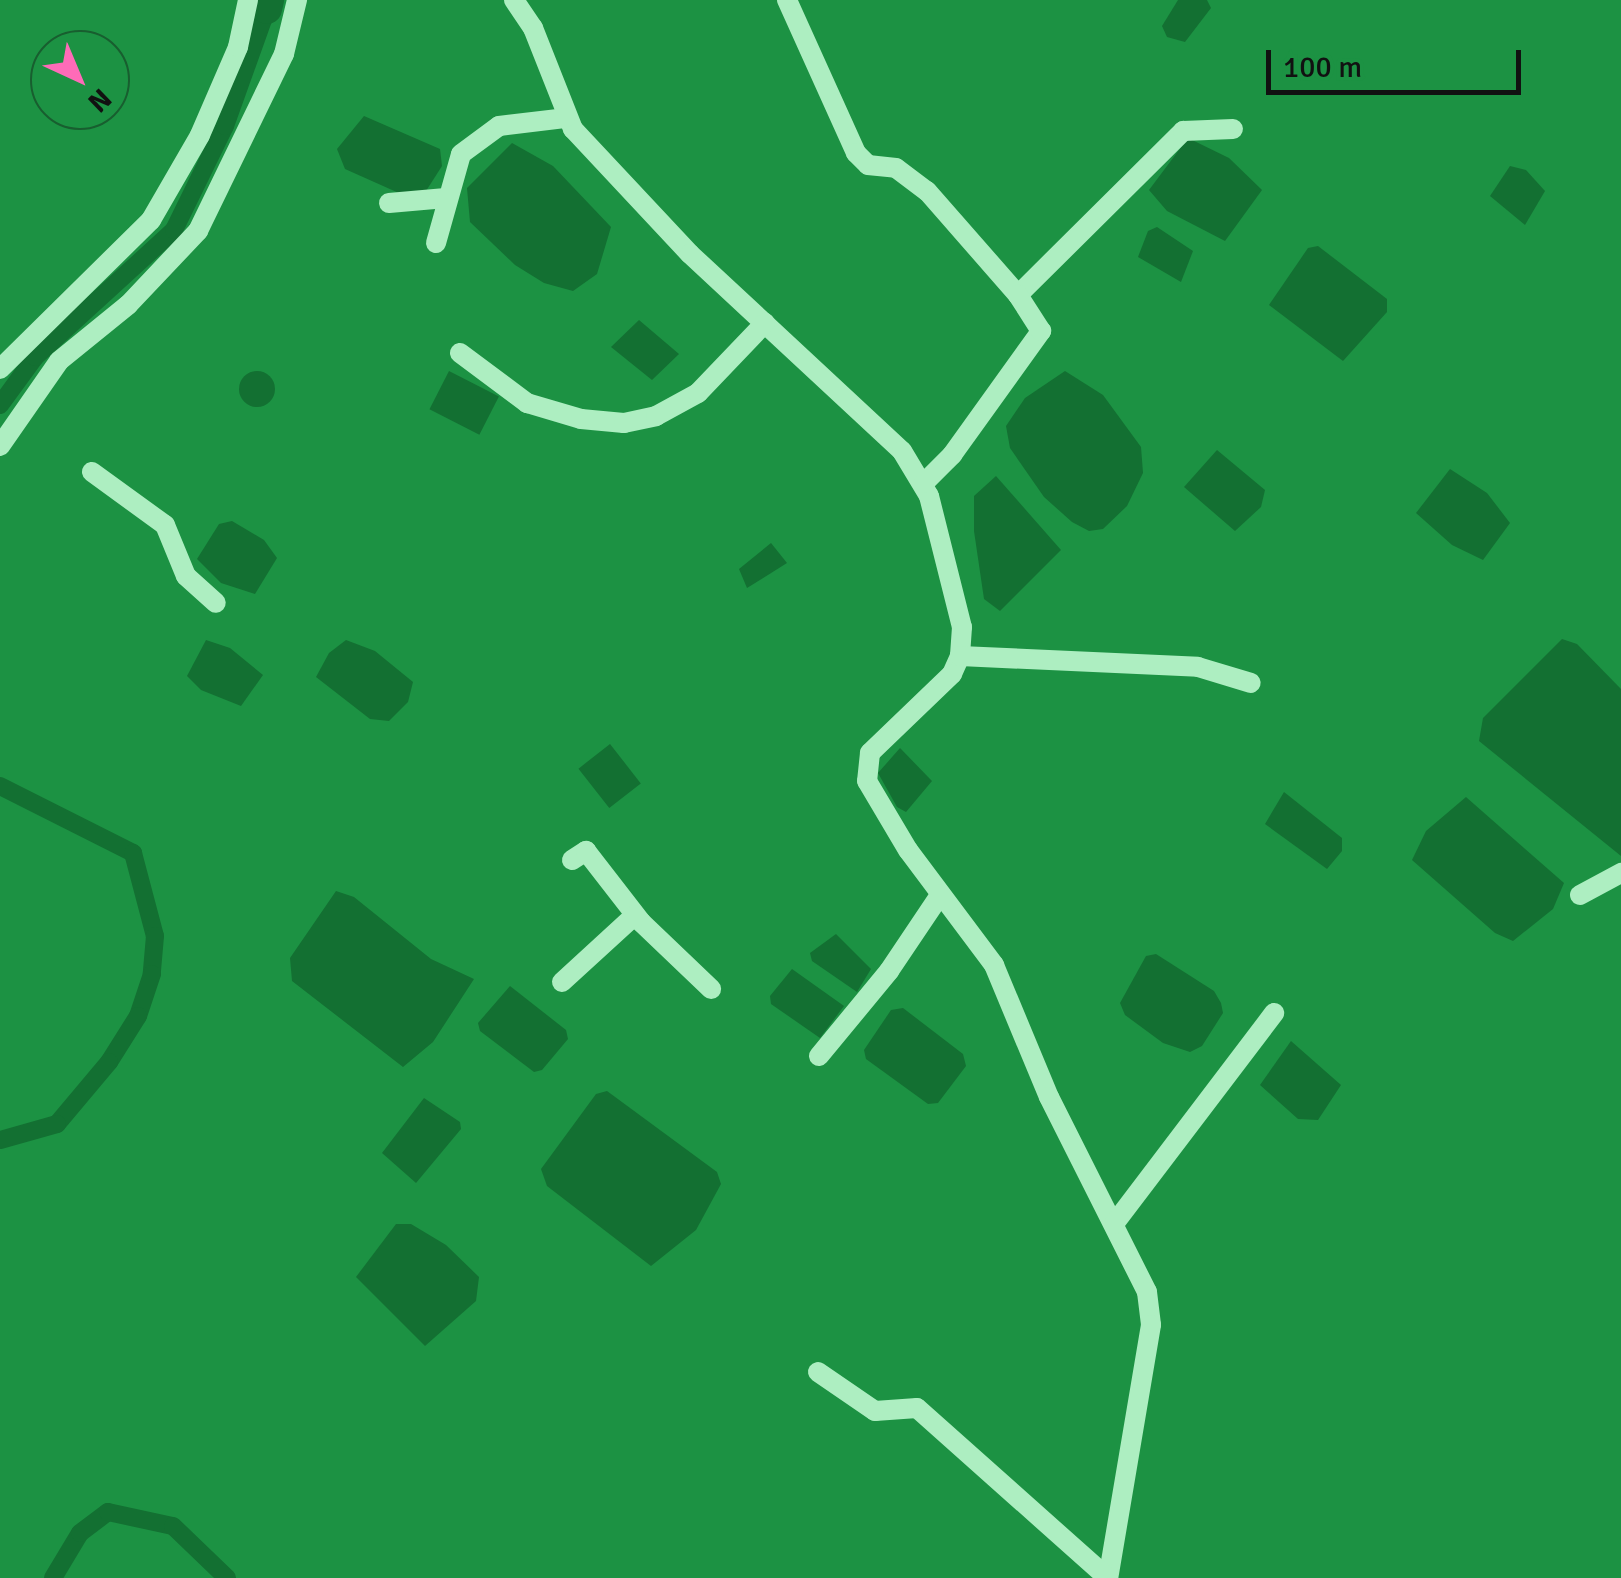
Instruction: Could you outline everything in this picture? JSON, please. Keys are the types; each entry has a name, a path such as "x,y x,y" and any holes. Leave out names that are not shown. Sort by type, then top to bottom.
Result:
{"street":[{"path":"0,370 152,220 200,135 238,47 248,0"},
{"path":"0,446 59,361 128,305 198,232 284,54 298,0"},
{"path":"514,0 533,28 565,118 690,254 902,451 924,483 957,602 960,656 952,674 866,762 873,797 994,965 1049,1097 1147,1292 1151,1325 1108,1578"},
{"path":"787,0 856,153 868,165 896,168 927,192 1018,295 1041,331 952,455 924,483"},
{"path":"436,243 460,154 481,135 525,119 565,118"},
{"path":"1018,295 1183,131 1233,129"},
{"path":"389,203 446,198"},
{"path":"460,353 526,402 581,419 624,423 698,394 765,323"},
{"path":"92,472 165,525 186,576 216,603"},
{"path":"960,656 1198,667 1250,683"},
{"path":"572,860 586,852 623,890 635,914 711,989"},
{"path":"1580,895 1621,873"},
{"path":"819,1056 889,971 940,895"},
{"path":"562,982 635,914"},
{"path":"1114,1224 1274,1013"},
{"path":"818,1372 881,1413 907,1404 918,1408 1108,1578"}],"shaded area":[{"path":"1178,0 1207,0 1211,8 1185,42 1167,37 1162,26"},
{"path":"364,116 440,149 442,166 426,191 410,198 345,169 337,149"},
{"path":"1188,138 1229,158 1262,190 1225,241 1167,211 1149,190"},
{"path":"512,143 553,166 611,227 597,274 573,291 544,283 515,265 470,222 467,188"},
{"path":"1510,166 1526,170 1545,191 1525,225 1490,196"},
{"path":"1157,227 1193,251 1181,282 1138,257 1148,231"},
{"path":"1318,246 1387,299 1387,312 1343,361 1269,305 1308,248"},
{"path":"639,320 679,354 652,380 611,347"},
{"path":"257,371 270,376 275,389 270,402 257,407 244,402 239,389 244,376"},
{"path":"449,371 499,396 479,435 429,409"},
{"path":"1065,371 1103,395 1141,447 1143,473 1127,506 1103,529 1089,531 1072,522 1044,497 1010,448 1006,426 1025,398"},
{"path":"1217,450 1265,490 1261,507 1235,531 1184,487"},
{"path":"1450,469 1487,493 1510,523 1483,560 1452,545 1416,513"},
{"path":"996,476 1061,550 1000,611 984,599 974,531 974,496"},
{"path":"232,521 264,540 277,558 255,594 221,583 197,559 219,524"},
{"path":"771,543 787,563 747,588 739,569"},
{"path":"1562,639 1577,644 1621,689 1621,856 1479,741 1483,718"},
{"path":"206,640 230,648 263,675 241,706 201,690 187,676"},
{"path":"346,640 375,651 413,682 408,702 389,721 370,719 316,677 329,653"},
{"path":"610,744 641,783 609,808 578,769"},
{"path":"900,748 932,781 906,812 897,807 878,773"},
{"path":"1284,792 1342,838 1342,851 1327,869 1265,824"},
{"path":"1466,797 1564,883 1553,909 1513,941 1495,933 1412,860 1426,831"},
{"path":"336,891 354,897 431,959 474,979 433,1042 403,1067 292,981 290,958"},
{"path":"836,934 871,969 857,992 812,961 810,953"},
{"path":"1156,954 1214,991 1221,1003 1223,1013 1202,1046 1190,1052 1163,1043 1125,1015 1120,1003 1146,956"},
{"path":"792,969 844,1006 820,1038 771,1004 770,996"},
{"path":"510,986 566,1030 568,1039 542,1070 534,1072 480,1031 478,1023"},
{"path":"903,1008 963,1054 966,1066 938,1103 928,1104 866,1059 864,1050 891,1010"},
{"path":"1291,1041 1341,1085 1318,1120 1298,1119 1260,1085"},
{"path":"607,1091 717,1172 721,1184 696,1230 651,1266 547,1186 541,1169 596,1094"},
{"path":"424,1098 460,1122 461,1129 416,1183 382,1153"},
{"path":"396,1224 411,1224 446,1245 479,1277 476,1301 425,1346 356,1277"}],"waterway":[{"path":"267,9 269,0"},
{"path":"0,405 35,357 174,230 225,126 267,9"},
{"path":"0,786 133,853 155,936 152,974 138,1016 109,1062 57,1124 0,1140"},
{"path":"53,1578 80,1533 108,1512 173,1526 227,1578"}]}
